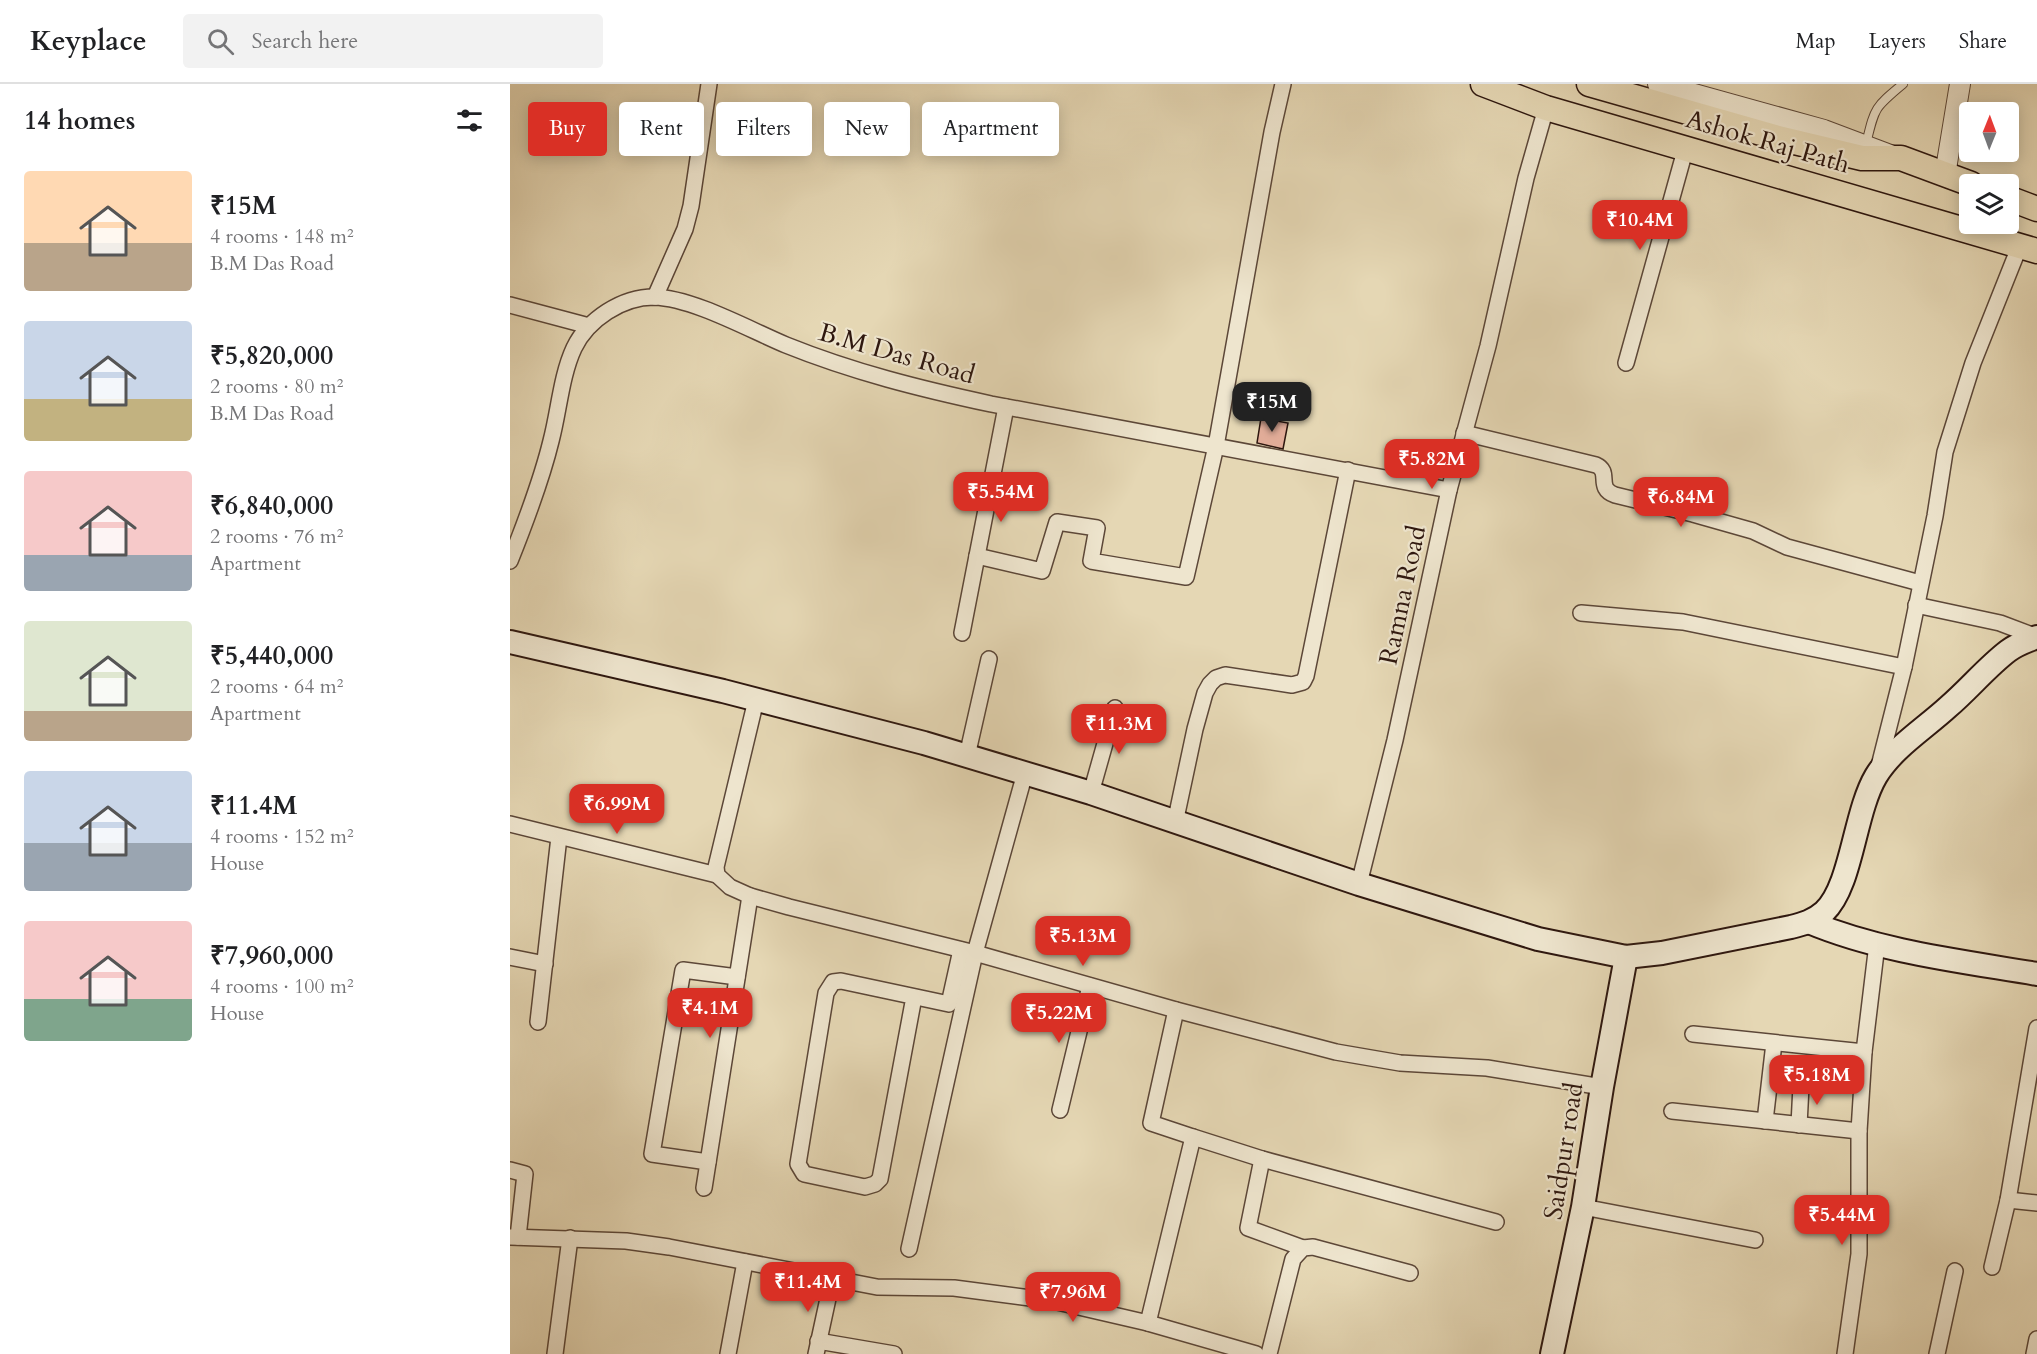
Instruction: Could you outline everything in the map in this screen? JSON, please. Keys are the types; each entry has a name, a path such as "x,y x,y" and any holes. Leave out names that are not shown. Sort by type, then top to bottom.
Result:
{"main road":[{"name":"Ashok Raj Path","path":"1483,84 1546,108 2029,248"},
{"name":"Ashok Raj Path","path":"1589,84 1782,139 1901,158 1945,175"},
{"path":"1945,175 1959,180"},
{"path":"2019,202 2037,209"},
{"path":"510,642 756,700 967,756 1090,794 1359,884 1538,939 1626,957 1662,953 1809,922 1825,911 1836,894 1847,865 1864,802 1876,776 1897,751 2008,651 2037,637"},
{"path":"1809,922 1840,935 1877,944 2037,974"},
{"name":"Saidpur road","path":"1552,1354 1583,1207 1626,957"}],"street":[{"path":"655,297 678,250 689,213 709,84"},
{"path":"978,556 1042,571 1057,522 1098,528 1091,561 1186,577 1216,446 1272,132 1283,84"},
{"path":"1658,84 1824,130 1864,152"},
{"path":"1945,175 1960,84"},
{"name":"Ramna Road","path":"1359,884 1395,740 1449,490 1504,279 1526,178 1546,108"},
{"path":"1626,363 1686,147"},
{"path":"1876,776 1904,667 1934,522 1945,452 1973,363 2029,248"},
{"name":"B.M Das Road","path":"510,561 541,477 574,348 589,326 608,312 628,301 655,297 708,311 786,345 877,377 1006,407 1449,490"},
{"path":"510,305 589,326"},
{"path":"962,633 1006,407"},
{"path":"1464,433 1601,467 1604,473 1605,488 1609,493 1615,495 1753,531 1787,547 1920,583"},
{"path":"1175,823 1195,729 1205,693 1210,684 1216,678 1225,675 1292,685 1303,682 1306,676 1347,470"},
{"path":"1916,605 1956,616 2000,623 2037,637"},
{"path":"1581,613 1683,622 1904,667"},
{"path":"967,756 989,659"},
{"path":"717,875 716,867 723,834 756,700"},
{"path":"1090,794 1115,708"},
{"path":"914,997 880,1179 875,1184 865,1187 804,1174 798,1164 826,993 833,982 841,981 949,1004 968,952 1024,773"},
{"path":"510,824 717,875 730,887 750,896 968,952 1336,1052 1401,1062 1487,1068 1602,1087"},
{"path":"538,1023 559,837"},
{"path":"704,1188 750,896"},
{"path":"1845,1354 1859,1254 1859,1131 1864,1052 1877,944"},
{"path":"909,1249 968,952"},
{"path":"510,957 545,964"},
{"path":"708,1162 652,1154 683,970 737,977"},
{"path":"1060,1110 1090,986"},
{"path":"1176,1010 1151,1124 1262,1159 1496,1222"},
{"path":"1992,1267 2008,1200 2037,1028"},
{"path":"1693,1034 1864,1052"},
{"path":"1765,1121 1774,1042"},
{"path":"1799,1125 1801,1086"},
{"path":"1672,1111 1859,1131"},
{"path":"1148,1323 1193,1137"},
{"path":"1262,1159 1248,1228 1303,1248 1313,1247 1410,1273"},
{"path":"510,1170 525,1174 514,1237 626,1241 877,1287 954,1287 1053,1301 1148,1323 1256,1354"},
{"path":"2008,1200 2037,1203"},
{"path":"1583,1207 1755,1240"},
{"path":"555,1354 570,1238"},
{"path":"1269,1354 1293,1258 1303,1248"},
{"path":"728,1354 745,1262"},
{"path":"1937,1354 1955,1271"},
{"path":"832,1280 817,1348 894,1354"},
{"path":"2034,1354 2037,1341"}],"lane":[{"path":"1864,152 1875,109 1889,94 1903,84"}],"building":[{"path":"1261,418 1288,423 1283,449 1257,443"}]}
